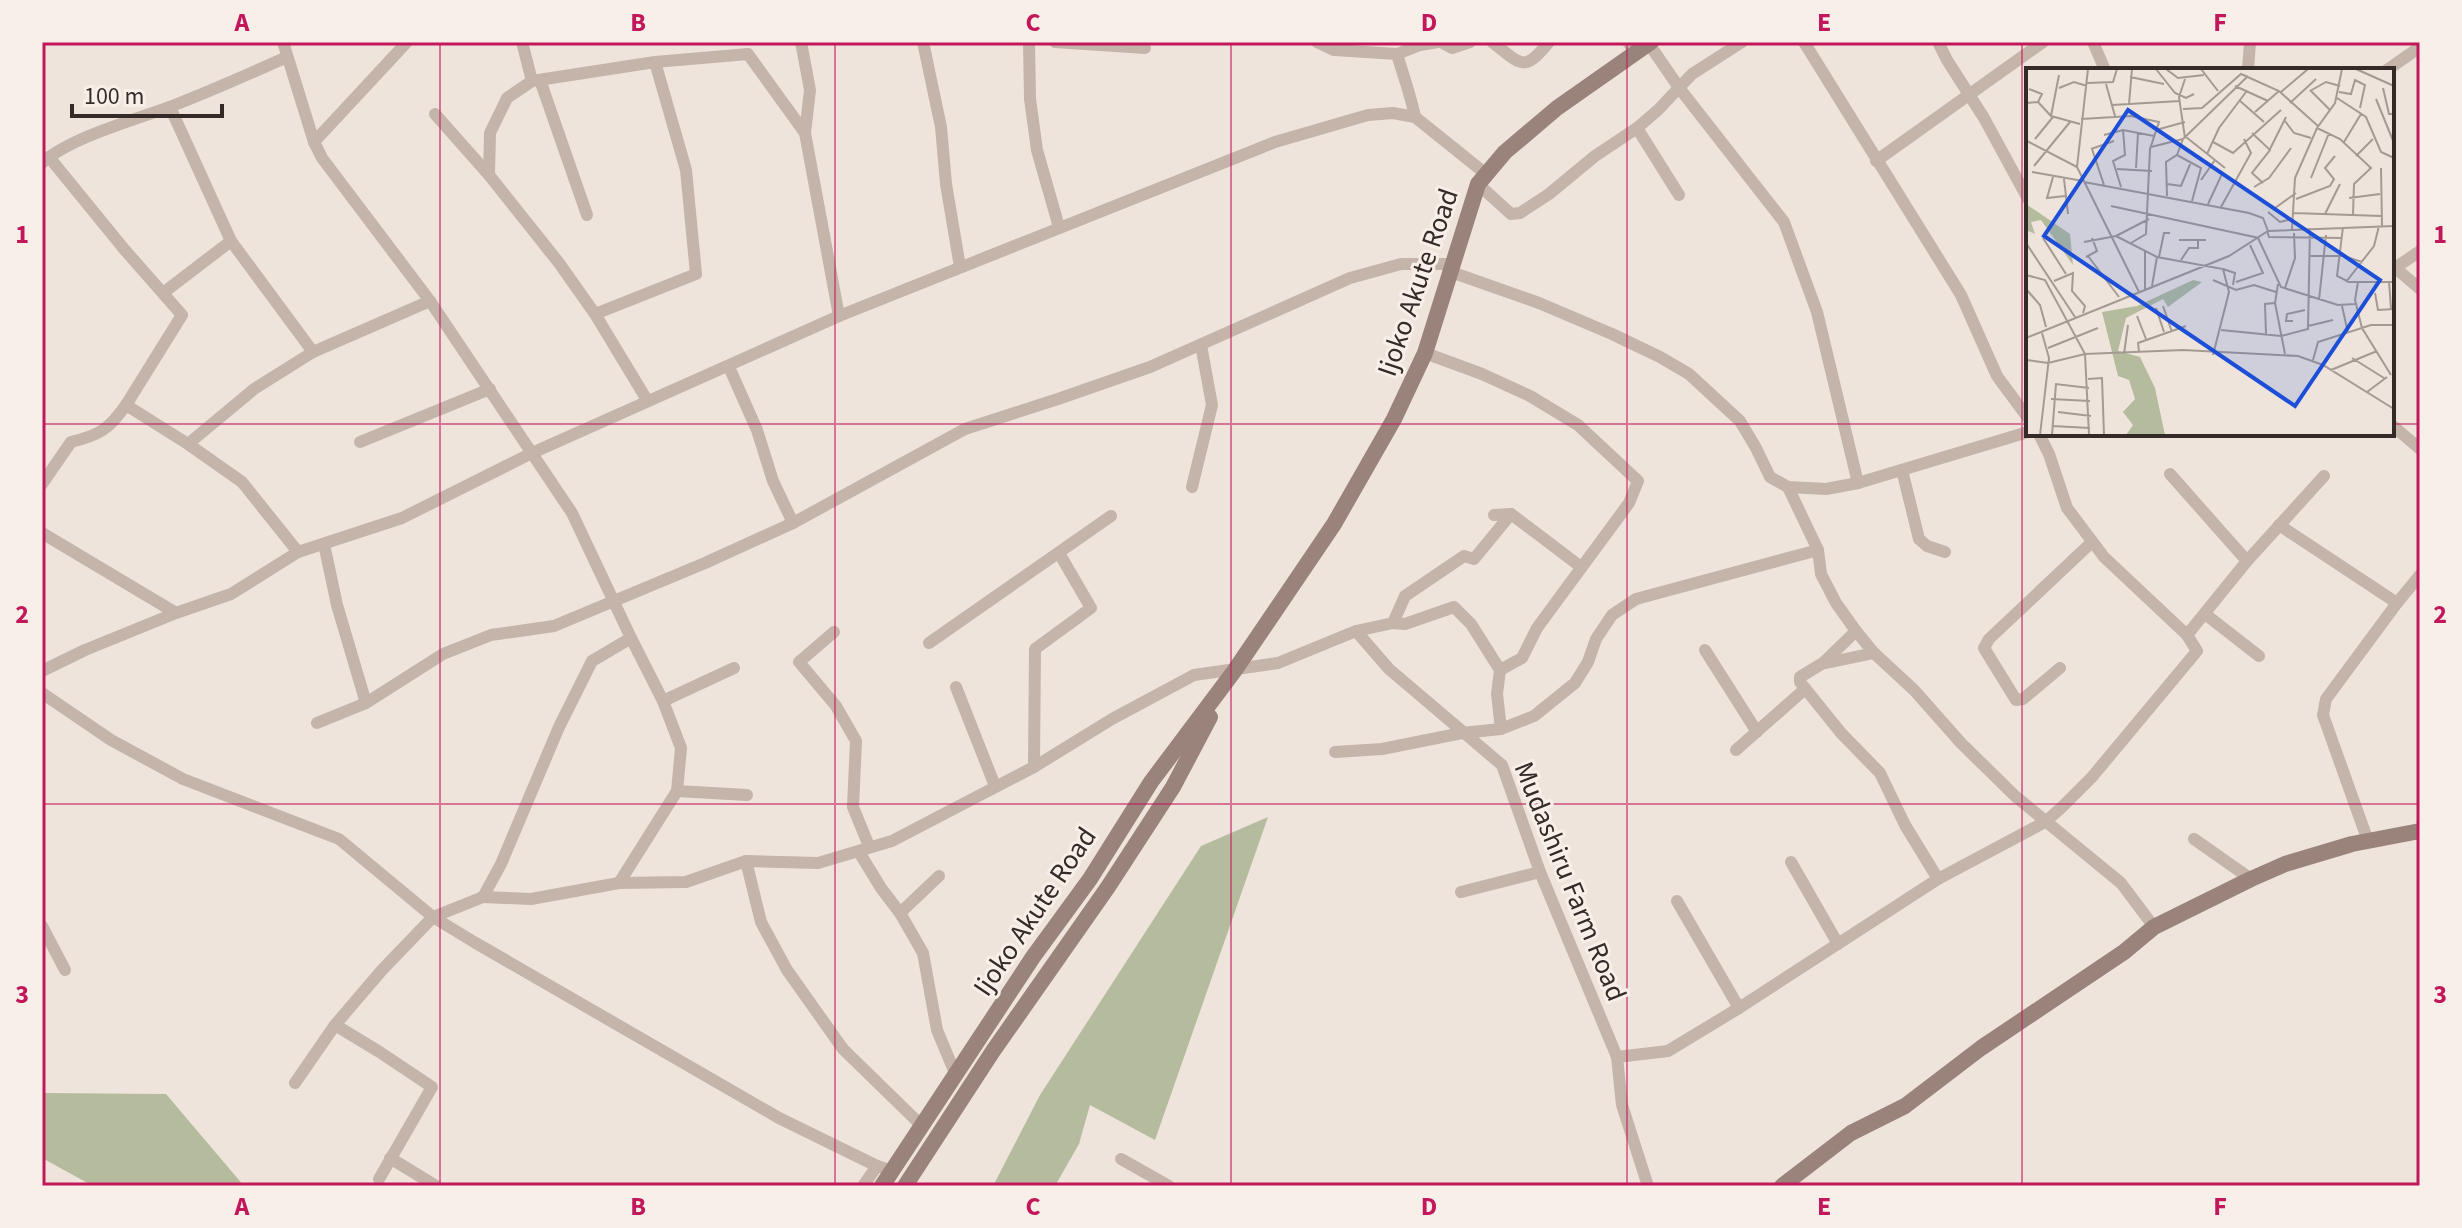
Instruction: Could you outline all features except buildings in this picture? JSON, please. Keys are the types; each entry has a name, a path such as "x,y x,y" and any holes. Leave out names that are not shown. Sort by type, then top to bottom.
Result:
{"main road":[{"name":"Ijoko Akute Road","path":"882,1186 885,1168 922,1126 1033,957 1090,879 1151,782 1235,670 1334,524 1394,419 1425,353 1482,179 1505,152 1557,108 1641,45"},
{"name":"Ijoko Akute Road","path":"905,1186 1173,787 1235,670"},
{"path":"1782,1186 1851,1133 1905,1106 1981,1048 2124,952 2154,927 2285,864 2368,841 2420,831"}],"street":[{"path":"283,42 314,142 322,158 430,301 572,513 663,701 681,748 677,791 619,883"},
{"path":"314,142 407,42"},
{"path":"522,42 587,215"},
{"path":"801,42 810,90 805,133 839,316"},
{"path":"923,42 941,127 946,184 960,267"},
{"path":"1029,42 1030,99 1037,150 1059,227"},
{"path":"1055,42 1145,48"},
{"path":"1317,42 1334,50 1397,54 1420,45 1439,42 1452,48 1470,42"},
{"path":"1492,42 1519,63 1528,64 1549,42"},
{"path":"42,671 85,650 231,594 298,552 402,518 532,453 839,316 1275,142 1368,115 1393,113 1415,117 1482,179 1511,214 1520,213 1637,128 1692,74 1742,42"},
{"path":"1804,42 1961,295 1997,376 2026,415"},
{"path":"1938,42 2026,195"},
{"path":"1876,161 2043,42"},
{"path":"2093,42 2104,68"},
{"path":"2248,68 2250,42"},
{"path":"1641,45 1680,89 1784,222 1792,238 1817,312 1858,483"},
{"path":"2390,68 2420,47"},
{"path":"489,175 490,133 507,98 536,80 655,62 748,54 805,133"},
{"path":"1397,54 1413,101 1415,117"},
{"path":"42,484 71,442 97,436 114,422 182,315 46,160 112,127 170,107 287,57"},
{"path":"595,314 696,274 686,170 655,62"},
{"path":"170,107 231,241 313,352"},
{"path":"435,114 489,175 559,263 595,314 647,400"},
{"path":"1637,128 1679,195"},
{"path":"163,293 231,241"},
{"path":"2420,251 2395,273 2420,289"},
{"path":"317,723 366,703 443,654 491,635 554,626 705,563 793,523 965,429 1084,390 1201,345 1350,278 1401,264 1452,268 1660,357 1689,374 1740,421 1770,477 1788,487 1826,489 1858,483 2026,433"},
{"path":"188,444 254,389 313,352 430,301"},
{"path":"1192,487 1212,405 1201,345"},
{"path":"1425,353 1530,396 1578,425 1638,481 1629,503 1537,628 1522,658 1500,670"},
{"path":"729,367 757,430 773,481 793,523"},
{"path":"360,442 490,389"},
{"path":"126,405 242,482 298,552"},
{"path":"2394,427 2420,449"},
{"path":"1617,1057 1668,1051 1938,879 2045,822 2092,777 2197,651 2187,635 2104,557 2067,508 2040,436"},
{"path":"1902,470 1919,539 1927,546 1945,552"},
{"path":"2170,474 2247,561"},
{"path":"2187,635 2247,561 2324,476"},
{"path":"1788,487 1818,550 1821,574 1836,603 1874,653 1914,690 1961,743 2045,822 2121,883 2154,927"},
{"path":"1494,515 1511,514 1581,567"},
{"path":"1393,623 1405,596 1464,556 1474,559 1511,514"},
{"path":"929,643 1111,516"},
{"path":"2279,525 2397,603"},
{"path":"42,533 176,613"},
{"path":"2060,668 2023,699 2016,700 1984,648 1989,639 2092,542"},
{"path":"324,544 337,605 366,703"},
{"path":"1335,752 1382,749 1462,733 1501,729 1534,716 1575,683 1588,662 1596,639 1612,615 1636,599 1818,550"},
{"path":"1034,767 1035,649 1091,608 1059,553"},
{"path":"2368,841 2323,715 2326,699 2420,575"},
{"path":"295,1083 335,1025 433,917 483,897 531,899 619,883 686,882 746,861 818,863 892,841 1034,767 1112,719 1194,675 1278,663 1356,631 1393,623 1405,624 1454,607 1471,624 1500,670 1497,694 1501,729"},
{"path":"2205,614 2259,656"},
{"name":"Mudashiru Farm Road","path":"1356,631 1389,669 1502,765 1540,872 1617,1057 1622,1105 1648,1186"},
{"path":"1856,631 1823,663 1800,677 1800,682 1841,733 1880,773 1905,825 1938,879"},
{"path":"834,632 799,662 836,706 856,741 853,807 864,849 881,888 923,953 937,1030 955,1073"},
{"path":"483,897 501,864 559,727 592,661 631,638"},
{"path":"1705,650 1757,732"},
{"path":"1823,663 1874,653"},
{"path":"663,701 734,668"},
{"path":"956,687 995,786"},
{"path":"1736,750 1805,689"},
{"path":"42,693 111,740 183,779 339,839 433,917 779,1118 885,1168 863,1186"},
{"path":"677,791 747,795"},
{"path":"2194,839 2251,879"},
{"path":"746,861 761,922 787,970 843,1049 922,1126"},
{"path":"1791,862 1838,944"},
{"path":"1461,892 1540,872"},
{"path":"900,913 939,876"},
{"path":"1677,901 1739,1008"},
{"path":"42,926 65,970"},
{"path":"335,1025 432,1087 379,1179"},
{"path":"390,1158 436,1186"},
{"path":"1121,1159 1169,1186"}],"green space":[{"path":"1268,817 1155,1140 1090,1105 1079,1144 1055,1186 993,1186 1040,1095 1201,846"},
{"path":"42,1093 166,1094 244,1186 93,1186 42,1158"}]}
